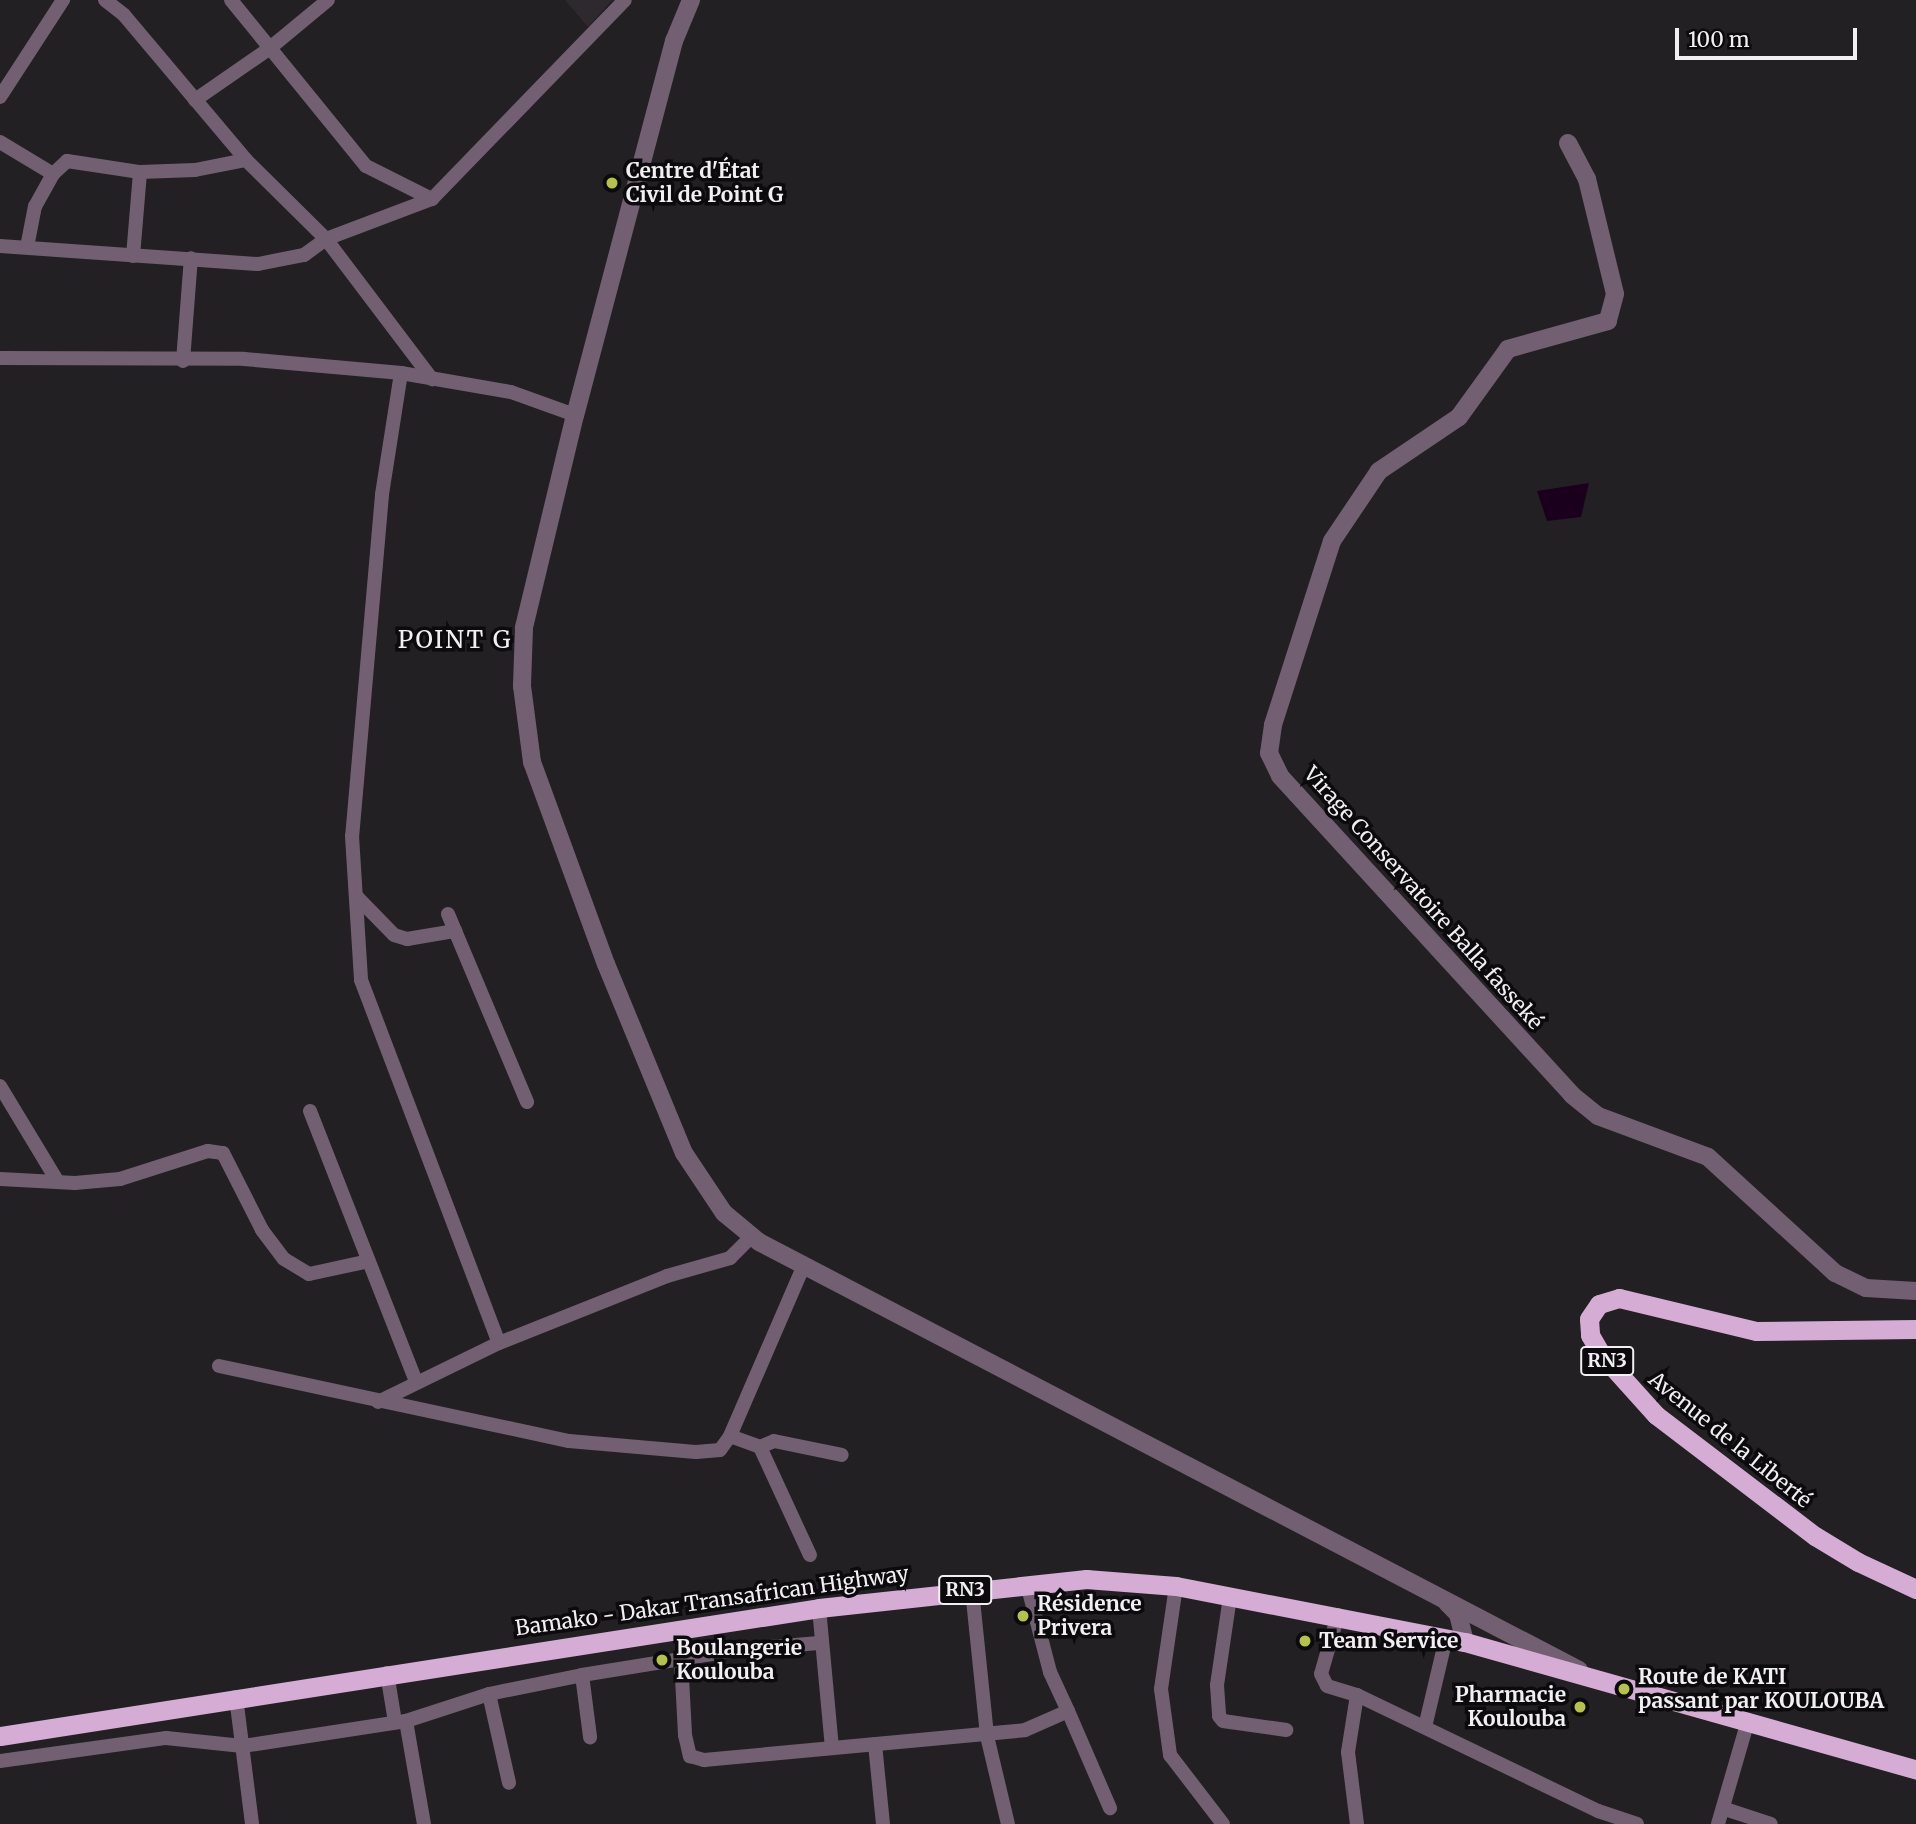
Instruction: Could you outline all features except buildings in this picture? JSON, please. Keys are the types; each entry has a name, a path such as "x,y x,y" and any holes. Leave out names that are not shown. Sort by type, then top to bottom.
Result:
{"highway":[{"name":"Avenue de la Liberté","path":"1916,1329 1756,1331 1619,1298 1599,1304 1589,1319 1590,1335 1601,1354 1656,1415 1815,1535 1867,1567 1916,1589"},
{"name":"Bamako - Dakar Transafrican Highway","path":"0,1736 387,1673 819,1608 1086,1579 1176,1586 1230,1598 1338,1615 1455,1640 1588,1675 1747,1724 1916,1770"}],"street":[{"path":"0,97 64,0"},
{"path":"105,0 124,15 246,160 326,239 432,379"},
{"path":"232,0 366,166 432,199"},
{"path":"195,100 270,48 328,0"},
{"path":"0,246 258,264 303,255 326,239 432,199 625,0"},
{"path":"691,0 674,41 575,415 524,628 523,705 532,762 606,964 684,1153 724,1213 751,1236 803,1267 1427,1588 1588,1675"},
{"path":"0,142 53,174"},
{"name":"Virage Conservatoire Balla fasseké","path":"1568,143 1587,179 1615,294 1608,321 1508,349 1459,417 1379,471 1332,541 1273,725 1269,752 1280,776 1572,1095 1598,1116 1708,1157 1835,1273 1866,1288 1916,1291"},
{"path":"27,247 34,206 53,174 67,161 140,172 195,170 246,160"},
{"path":"133,256 140,172"},
{"path":"183,361 191,258"},
{"path":"0,358 183,361 244,359 401,373 511,392 575,415"},
{"path":"401,373 382,495 352,836 360,979 499,1343"},
{"path":"356,896 394,935 407,939 455,931"},
{"path":"448,914 527,1101"},
{"path":"0,1086 58,1182"},
{"path":"310,1111 416,1381"},
{"path":"0,1179 58,1182 120,1179 208,1150 223,1153 262,1230 284,1259 309,1274 369,1261"},
{"path":"378,1402 416,1381 499,1343 667,1276 730,1258 751,1236"},
{"path":"219,1366 569,1441 696,1452 720,1450 730,1436 803,1267"},
{"path":"730,1436 760,1447 774,1441 842,1455"},
{"path":"760,1447 810,1555"},
{"path":"1027,1584 1050,1672 1110,1808"},
{"path":"1176,1586 1161,1689 1170,1755 1223,1824"},
{"path":"1425,1727 1455,1640 1458,1615 1427,1588"},
{"path":"972,1590 987,1736 1008,1824"},
{"path":"1230,1598 1217,1685 1219,1716 1223,1721 1286,1730"},
{"path":"819,1608 819,1643 832,1747"},
{"path":"1338,1615 1322,1681 1425,1727 1597,1820 1637,1824"},
{"path":"0,1761 166,1738 243,1746 400,1721 489,1694 582,1675 681,1658 819,1643"},
{"path":"681,1658 690,1756 704,1760 832,1747 987,1736 1025,1730 1069,1711"},
{"path":"387,1673 424,1824"},
{"path":"582,1675 590,1737"},
{"path":"489,1694 509,1783"},
{"path":"1357,1695 1348,1752 1357,1824"},
{"path":"236,1697 252,1824"},
{"path":"1718,1824 1725,1809 1747,1724"},
{"path":"875,1744 883,1824"},
{"path":"1725,1809 1771,1824"}],"shaded area":[{"path":"565,0 612,0 588,27"},
{"path":"1589,483 1581,517 1547,521 1537,491"}],"place":[{"name":"Centre d'État Civil de Point G","path":"612,183"},
{"name":"Résidence Privera","path":"1023,1616"},
{"name":"Team Service","path":"1305,1641"},
{"name":"Boulangerie Koulouba","path":"662,1660"},
{"name":"Route de KATI passant par KOULOUBA","path":"1624,1689"},
{"name":"Pharmacie Koulouba","path":"1580,1707"}],"district":[{"name":"POINT G","path":"455,640"}]}
